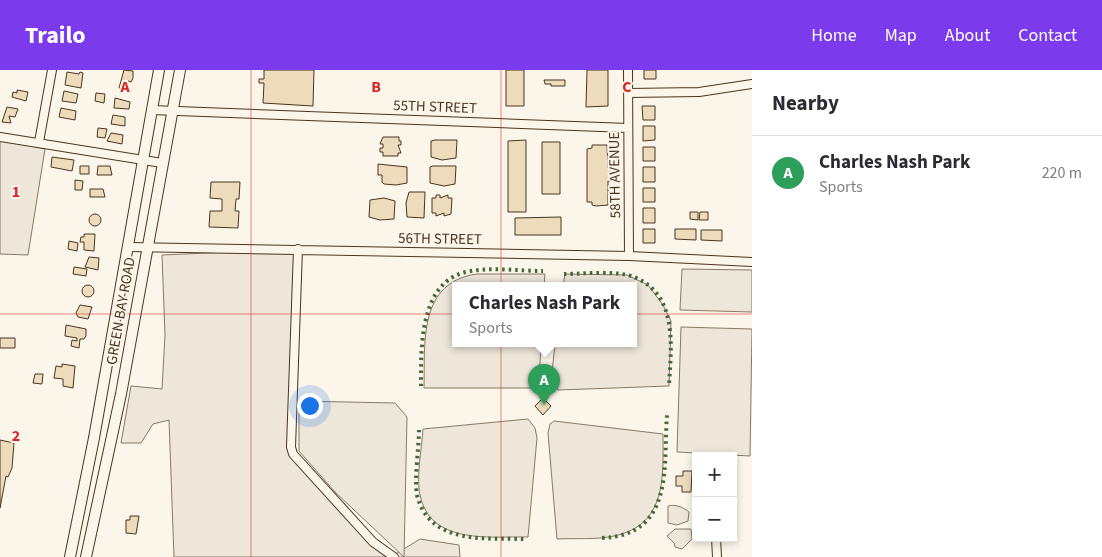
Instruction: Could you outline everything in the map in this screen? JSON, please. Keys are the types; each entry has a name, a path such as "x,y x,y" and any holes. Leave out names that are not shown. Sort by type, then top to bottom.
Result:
{"main road":[{"name":"GREEN BAY ROAD","path":"70,557 159,70"},
{"name":"GREEN BAY ROAD","path":"86,557 121,394 180,70"}],"street":[{"path":"39,142 52,70"},
{"name":"58TH AVENUE","path":"628,70 629,256"},
{"path":"628,93 699,92 752,84"},
{"name":"55TH STREET","path":"151,110 628,128"},
{"path":"0,137 162,163"},
{"name":"56TH STREET","path":"128,247 629,256 752,262"},
{"path":"298,250 291,438 293,454 373,542 394,557"},
{"path":"716,542 717,557"}],"shaded area":[{"path":"0,139 45,149 28,255 0,254"},
{"path":"298,249 291,447 373,542 394,555 420,539 459,545 460,557 174,557 169,420 153,424 141,443 121,443 131,386 162,389 165,335 162,255"},
{"path":"682,269 752,270 752,312 680,310"},
{"path":"477,274 545,274 544,282 454,282"},
{"path":"565,274 627,275 648,285 663,305 671,321 669,386 558,390 551,381 555,347 637,347 637,282 564,282"},
{"path":"452,283 452,347 541,347 539,382 535,388 424,388 424,352 429,317 435,302 444,289"},
{"path":"681,327 752,329 750,456 737,455 737,452 677,452"},
{"path":"299,401 395,403 407,417 404,557 335,492 299,451"},
{"path":"528,419 535,428 537,438 528,537 481,537 466,535 451,531 438,524 428,514 419,492 423,429"},
{"path":"554,421 663,434 663,467 658,497 653,510 644,521 631,530 614,536 557,539 548,433 550,424"},
{"path":"668,506 682,507 687,510 689,512 688,521 677,525 668,523"},
{"path":"675,529 691,529 692,539 682,549 675,547 674,543 667,536"}],"building":[{"path":"124,70 133,71 133,78 131,82 128,81 126,90 119,88"},
{"path":"264,70 314,70 313,106 263,103 264,83 259,83 259,79 264,79"},
{"path":"506,70 524,70 524,106 506,106"},
{"path":"587,70 608,70 608,106 586,107"},
{"path":"644,70 656,70 656,79 644,79"},
{"path":"67,72 83,73 81,88 65,85"},
{"path":"544,80 565,80 565,86 551,86 551,84 545,84"},
{"path":"17,90 28,92 26,101 12,97 13,92 17,93"},
{"path":"64,91 78,94 76,103 62,101"},
{"path":"96,93 105,94 104,103 95,101"},
{"path":"115,98 130,102 129,109 114,108"},
{"path":"642,106 655,106 655,120 643,120"},
{"path":"7,107 18,109 15,117 9,116 11,123 2,122"},
{"path":"61,108 76,111 75,120 59,117"},
{"path":"113,115 125,117 125,126 111,124"},
{"path":"643,126 655,126 655,140 643,141"},
{"path":"98,128 107,129 105,138 97,137"},
{"path":"111,133 123,135 122,144 107,141"},
{"path":"383,137 399,137 401,145 398,145 401,153 398,153 398,156 383,156 380,148 383,148 383,144 380,144"},
{"path":"457,140 456,158 442,160 431,157 431,141"},
{"path":"526,140 526,212 508,212 508,141"},
{"path":"542,142 560,142 560,194 542,194"},
{"path":"592,145 607,145 608,168 611,168 611,181 608,181 608,205 596,206 592,205 592,202 587,202 587,149 592,148"},
{"path":"643,147 655,147 655,161 643,161"},
{"path":"52,157 74,160 72,171 51,167"},
{"path":"378,164 407,167 407,183 396,185 384,184 382,182 382,175 378,175"},
{"path":"80,166 89,166 89,174 80,174"},
{"path":"98,166 110,166 112,175 97,175"},
{"path":"456,166 455,184 444,186 430,183 430,167"},
{"path":"643,167 655,167 655,182 643,182"},
{"path":"75,180 83,181 82,190 75,190"},
{"path":"211,182 240,182 239,199 236,199 235,211 239,211 238,228 209,227 210,211 222,211 222,199 210,198"},
{"path":"643,188 655,188 655,202 643,202"},
{"path":"90,189 103,189 105,197 90,197"},
{"path":"409,192 425,192 424,218 407,217 406,203"},
{"path":"436,195 440,195 440,198 448,195 448,198 452,198 451,214 444,216 444,213 436,216 436,213 432,213 432,198 436,198"},
{"path":"384,198 395,201 394,219 380,220 369,217 370,200"},
{"path":"643,208 655,208 655,223 643,223"},
{"path":"690,212 698,212 698,220 690,219"},
{"path":"700,212 708,212 708,220 699,220"},
{"path":"95,214 101,220 95,226 89,220"},
{"path":"561,217 561,235 515,235 515,218"},
{"path":"643,229 655,229 655,243 643,243"},
{"path":"675,229 696,229 696,240 675,239"},
{"path":"701,230 722,230 722,241 701,240"},
{"path":"84,234 95,234 94,251 84,250 84,242 80,242"},
{"path":"69,241 78,243 77,251 68,249"},
{"path":"89,257 99,258 98,270 85,267"},
{"path":"74,267 87,269 86,276 73,274"},
{"path":"86,285 90,285 94,291 90,297 86,297 82,293 82,289"},
{"path":"80,305 92,307 88,319 78,317 76,313"},
{"path":"66,325 86,329 86,336 84,339 80,339 79,348 71,346 72,340 77,341 77,338 65,336"},
{"path":"0,338 15,338 15,348 0,348"},
{"path":"62,364 75,366 73,388 63,386 63,379 54,378 56,366 62,367"},
{"path":"35,374 43,374 42,384 33,383"},
{"path":"543,398 551,406 543,415 535,406"},
{"path":"0,440 14,443 12,468 8,477 6,476 0,508"},
{"path":"683,471 692,471 691,492 682,492 682,486 676,486 676,476 683,476"},
{"path":"130,516 139,516 136,534 126,533 126,520 130,520"}],"hedge":[{"path":"421,386 421,355 425,321 437,292 448,280 462,273 482,270 543,271"},
{"path":"564,274 599,273 627,275 649,285 659,296 669,324 671,340 669,386"},
{"path":"602,538 626,534 642,525 654,511 664,476 667,415"},
{"path":"419,430 416,489 423,511 433,523 446,531 477,538 525,539"}],"place":[{"name":"Charles Nash Park","path":"544,405"}]}
